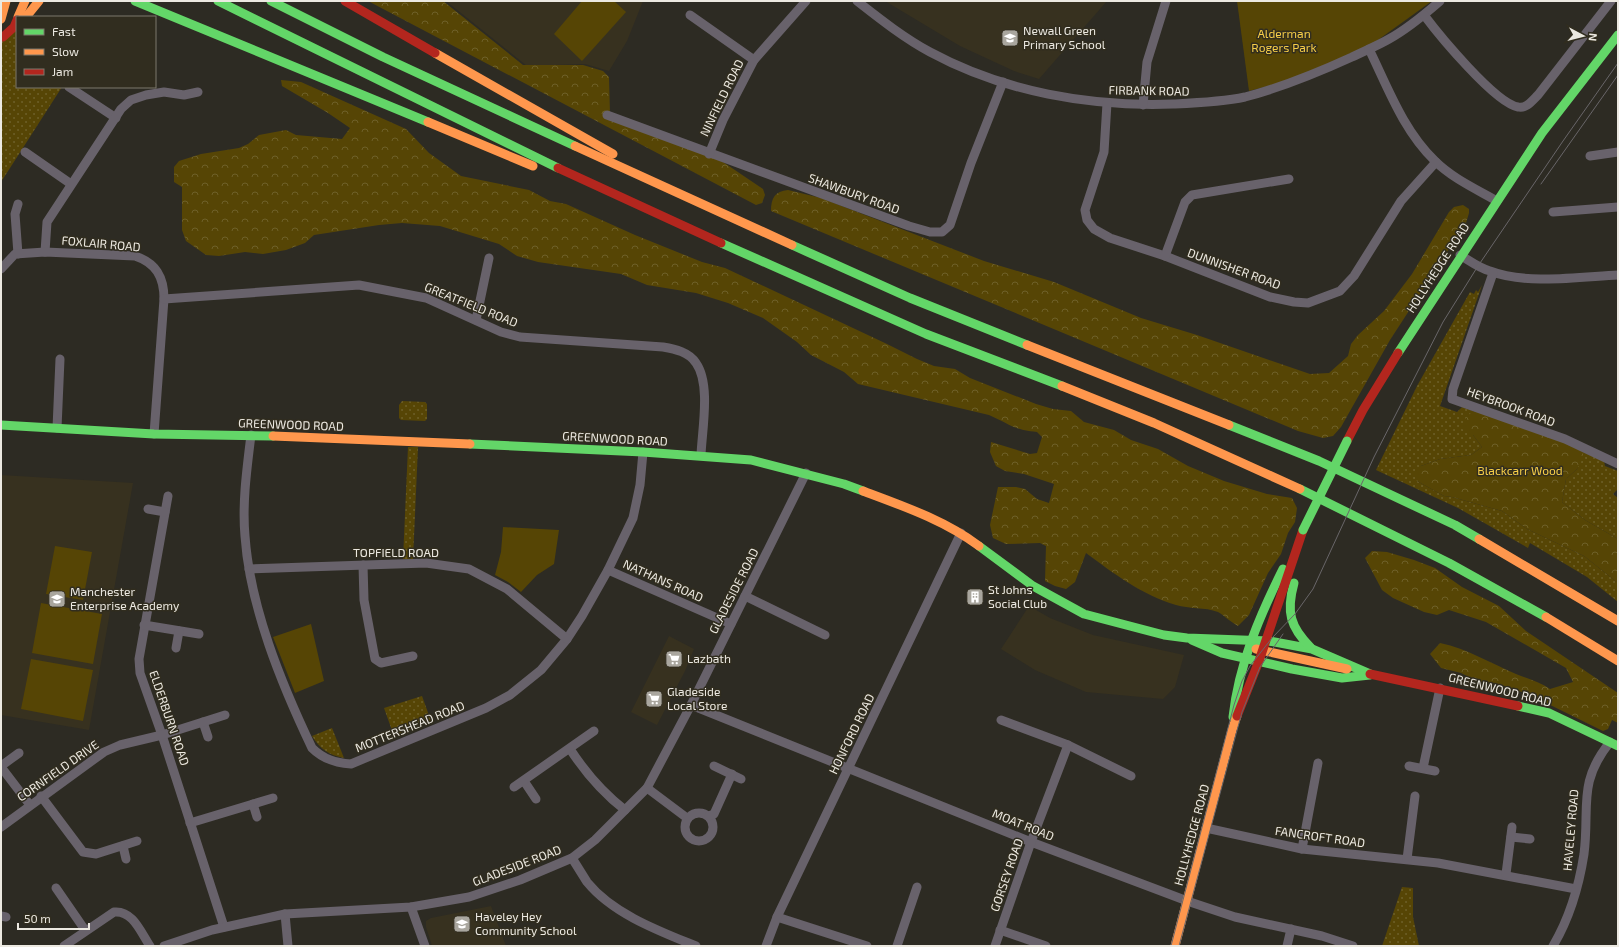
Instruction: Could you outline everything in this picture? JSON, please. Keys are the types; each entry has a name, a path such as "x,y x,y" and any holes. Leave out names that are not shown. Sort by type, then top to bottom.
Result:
{"main road":[{"path":"1,19 6,1"},
{"path":"18,16 25,1"},
{"path":"27,16 39,1"},
{"path":"135,1 690,230 897,321 1152,423 1305,491 1441,558 1570,630 1618,661"},
{"path":"218,1 372,78 690,230"},
{"path":"271,1 383,57 701,205 910,298 1319,461 1455,525 1618,621"},
{"path":"345,1 701,205"},
{"path":"2,37 16,24"},
{"name":"HOLLYHEDGE ROAD","path":"1232,730 1234,698 1244,658 1279,577 1347,441 1376,387 1460,255 1542,133 1618,35"},
{"name":"GREENWOOD ROAD","path":"1,425 154,434 251,435 643,452 701,455 751,460 806,472 888,499 926,515 961,533 1033,586 1084,614 1121,625 1187,638 1252,640 1288,643 1312,649 1371,675 1440,688 1549,713 1614,744"},
{"path":"1303,530 1303,551 1289,598 1288,609 1292,624 1302,640 1312,649"},
{"name":"HOLLYHEDGE ROAD","path":"1175,946 1232,730 1259,661 1303,530"},
{"name":"GREENWOOD ROAD","path":"1187,638 1222,653 1342,678 1371,675"},
{"path":"1252,640 1254,648 1262,651 1371,675"}],"street":[{"name":"NINFIELD ROAD","path":"709,154 723,120 754,60 806,1"},
{"name":"FIRBANK ROAD","path":"857,1 889,25 930,51 958,65 1003,82 1055,96 1107,103 1143,105 1199,103 1243,97 1316,74 1390,39 1424,15 1440,1"},
{"path":"1143,105 1147,62 1166,1"},
{"path":"1424,15 1448,46 1476,75 1511,105 1518,108 1527,106 1538,95 1611,1"},
{"path":"690,15 754,60"},
{"path":"1369,49 1403,121 1416,142 1436,162 1464,182 1497,201"},
{"name":"SHAWBURY ROAD","path":"606,115 909,226 930,232 942,232 950,225 971,163 1003,82"},
{"path":"71,88 116,118"},
{"path":"45,252 47,222 116,118 131,100 146,95 164,92 184,95 198,92"},
{"name":"DUNNISHER ROAD","path":"1107,103 1104,152 1085,210 1087,220 1094,229 1110,238 1165,256 1270,297 1308,303 1323,299 1340,291 1354,276 1401,201 1436,162"},
{"path":"25,152 72,184"},
{"path":"1590,156 1618,152"},
{"path":"1165,256 1185,202 1192,195 1289,179"},
{"path":"1,269 15,254 18,254 15,214 18,204"},
{"path":"1553,212 1618,207"},
{"name":"FOXLAIR ROAD","path":"18,254 45,252 135,256 147,260 157,271 164,288 164,299 154,434"},
{"path":"1460,255 1493,272 1549,279 1618,275"},
{"path":"476,320 489,258"},
{"name":"HEYBROOK ROAD","path":"1493,272 1455,382 1452,399 1565,439 1617,462"},
{"name":"GREATFIELD ROAD","path":"164,299 359,285 426,298 501,332 520,337 663,347 678,350 688,355 696,362 702,375 704,388 701,455"},
{"path":"57,428 60,359"},
{"name":"MOTTERSHEAD ROAD","path":"251,435 247,468 245,534 249,569 260,618 312,748 320,756 342,763 351,764 486,708 510,695 541,670 567,639 608,570 633,518 640,485 643,452"},
{"name":"GLADESIDE ROAD","path":"164,946 224,927 285,914 410,907 469,897 520,880 572,858 595,840 646,788 691,705 806,472"},
{"name":"ELDERBURN ROAD","path":"168,496 138,659 140,673 162,735 224,927"},
{"path":"148,509 165,512"},
{"name":"HONFORD ROAD","path":"766,946 778,917 961,533"},
{"name":"TOPFIELD ROAD","path":"249,569 426,563 469,569 507,589 567,639"},
{"path":"363,565 364,600 375,659 381,663 413,656"},
{"name":"NATHANS ROAD","path":"608,570 731,624"},
{"path":"745,596 825,635"},
{"path":"144,625 199,634"},
{"path":"176,648 179,631"},
{"path":"1423,768 1440,688"},
{"name":"MOAT ROAD","path":"691,705 1031,842 1187,901 1235,917 1291,929 1353,946"},
{"name":"CORNFIELD DRIVE","path":"1,827 41,796 104,752 120,745 162,735 225,714"},
{"path":"1001,720 1068,745 1131,776"},
{"path":"203,722 208,737"},
{"path":"514,787 594,731"},
{"name":"HAVELEY ROAD","path":"1553,946 1565,922 1576,889 1584,854 1585,803 1588,780 1599,756 1614,744"},
{"name":"GORSEY ROAD","path":"995,946 1031,842 1068,745"},
{"path":"570,749 586,773 613,801 625,810"},
{"path":"19,753 1,767 30,805"},
{"path":"1302,849 1318,763"},
{"path":"714,766 741,779"},
{"path":"1409,766 1434,771"},
{"path":"709,816 714,814 732,774"},
{"path":"524,781 536,799"},
{"path":"646,788 687,818"},
{"path":"41,796 83,852 96,854 137,841"},
{"path":"1407,860 1415,796"},
{"path":"190,823 273,798"},
{"path":"253,804 257,817"},
{"path":"696,812 701,812 709,816 714,825 708,838 698,841 694,840 687,834 685,825 687,818 696,812"},
{"path":"1506,874 1512,827"},
{"name":"FANCROFT ROAD","path":"1206,828 1302,849 1407,860 1506,874 1576,889"},
{"path":"1511,837 1530,839"},
{"path":"123,846 126,859"},
{"path":"572,858 588,882 609,902 649,927 696,946"},
{"path":"897,946 918,887"},
{"path":"56,888 85,930"},
{"path":"410,907 425,946"},
{"path":"64,946 85,930 114,912 124,912 129,915 150,946"},
{"path":"285,914 288,946"},
{"path":"778,917 867,946"},
{"path":"1287,946 1291,929"},
{"path":"1000,930 1046,946"}],"shaded area":[{"path":"446,1 643,1 627,41 609,71 585,64 527,66"},
{"name":"Newall Green Primary School","path":"885,1 1107,1 1039,79 1014,71 960,46"},
{"name":"Manchester Enterprise Academy","path":"1,475 133,483 89,730 1,715"},
{"path":"1029,606 1050,618 1093,635 1184,655 1175,687 1163,699 1086,692 1035,670 1001,649"},
{"path":"669,636 694,649 685,671 657,725 631,712"},
{"name":"Haveley Hey Community School","path":"491,906 506,946 432,946 426,927 426,921 431,918"}],"green space":[{"path":"368,1 443,1 523,65 583,65 603,71 609,77 610,114 723,162 763,189 765,195 762,203 756,205"},
{"path":"582,1 614,1 626,12 582,61 554,34"},
{"name":"Alderman Rogers Park","path":"1237,1 1432,1 1371,45 1299,78 1249,91"},
{"path":"16,26 16,88 61,88 1,182 1,45 3,37"},
{"path":"281,80 301,82 406,129 429,153 461,176 529,190 550,201 566,204 635,235 702,262 725,268 934,366 955,369 970,378 1036,404 1053,409 1071,411 1084,422 1114,430 1131,440 1158,449 1188,466 1224,481 1267,494 1292,498 1297,508 1295,522 1288,533 1281,554 1268,573 1249,615 1238,626 1218,612 1208,609 1176,605 1163,601 1128,583 1086,553 1075,582 1066,589 1055,586 1045,581 1046,546 1040,543 1006,544 993,538 990,525 998,487 1016,487 1025,489 1037,499 1049,503 1054,484 1024,474 1005,471 996,466 990,452 991,442 1030,454 1037,453 1042,437 1037,432 1017,428 989,415 858,384 844,372 811,355 797,342 763,318 728,303 696,293 647,285 621,274 538,262 517,256 499,244 440,226 402,223 314,235 305,243 286,250 263,254 245,252 219,256 206,255 186,241 182,230 182,187 174,182 174,167 179,161 201,154 239,148 248,144 259,135 286,130 296,135 342,139 350,128 328,113 282,86"},
{"path":"788,190 821,198 984,261 1054,282 1141,318 1197,335 1310,374 1329,373 1348,356 1351,344 1358,335 1384,311 1412,274 1449,212 1454,207 1463,205 1469,209 1469,213 1466,223 1390,340 1341,427 1333,436 1323,438 1298,431 771,211 772,202 775,196 780,192"},
{"path":"1482,285 1440,406 1457,412 1462,407 1473,411 1473,435 1482,447 1471,455 1440,459 1421,466 1417,481 1444,496 1502,511 1527,529 1584,556 1618,583 1618,602 1587,577 1530,543 1528,548 1458,508 1376,470 1417,386 1470,292 1474,294 1476,290 1478,292"},
{"path":"402,401 425,402 427,404 427,419 425,421 401,420 399,418 399,405"},
{"name":"Blackcarr Wood","path":"1479,409 1584,448 1582,460 1577,469 1566,479 1562,502 1585,520 1618,539 1618,583 1584,556 1527,529 1502,511 1444,496 1417,481 1413,473 1421,466 1440,459 1471,455 1482,447 1473,435 1462,429 1467,416"},
{"path":"408,447 418,447 413,559 403,559"},
{"path":"1583,452 1604,461 1605,466 1618,471 1618,489 1613,494 1618,498 1618,539 1585,520 1562,502 1566,479 1577,469"},
{"path":"503,527 559,530 554,564 537,575 521,592 508,582 495,575 501,552"},
{"path":"55,546 92,552 83,600 46,594"},
{"path":"1372,551 1387,552 1435,568 1462,587 1499,606 1526,631 1618,693 1618,723 1612,720 1608,729 1603,731 1530,695 1496,683 1479,682 1461,673 1441,668 1430,654 1440,643 1469,653 1538,682 1550,689 1573,682 1566,668 1486,622 1449,610 1437,615 1424,612 1393,598 1382,590 1365,558"},
{"path":"41,603 102,614 93,664 32,653"},
{"path":"311,624 324,681 295,693 273,637"},
{"path":"31,659 93,670 83,721 21,709"},
{"path":"422,696 431,721 394,736 384,708"},
{"path":"332,728 344,758 325,751 312,736"},
{"path":"1402,887 1413,888 1413,917 1419,946 1382,946"}],"tram line":[{"path":"1171,946 1234,705 1242,681 1250,666 1272,638 1295,614 1313,589 1374,457 1443,322 1478,266 1618,63"},
{"path":"1541,184 1618,75"},
{"path":"1179,946 1242,712 1260,667 1283,634"}],"traffic: fast":[{"path":"135,1 428,122"},
{"path":"218,1 558,168"},
{"path":"271,1 383,57 575,146"},
{"path":"1398,353 1542,133 1618,35"},
{"path":"721,243 926,334 1062,386"},
{"path":"792,245 910,298 1027,345"},
{"path":"1,425 154,434 273,436"},
{"path":"1229,425 1319,461 1455,525 1479,539"},
{"path":"1303,530 1347,441"},
{"path":"470,444 643,452 751,460 844,484 863,491"},
{"path":"1300,489 1449,563 1546,617"},
{"path":"979,546 1033,586 1084,614 1164,635 1187,638 1269,641 1312,649 1370,674"},
{"path":"1233,717 1240,678 1251,641 1283,569"},
{"path":"1294,583 1290,602 1290,611 1294,626 1311,648"},
{"path":"1192,640 1222,653 1292,669 1342,678 1370,675"},
{"path":"1518,706 1549,713 1618,746"}],"traffic: slow":[{"path":"1,19 6,1"},
{"path":"18,16 25,1"},
{"path":"27,16 39,1"},
{"path":"435,53 613,154"},
{"path":"428,122 533,166"},
{"path":"575,146 792,245"},
{"path":"1027,345 1229,425"},
{"path":"1062,386 1154,423 1300,489"},
{"path":"273,436 470,444"},
{"path":"863,491 937,521 979,546"},
{"path":"1479,539 1618,621"},
{"path":"1546,617 1618,661"},
{"path":"1256,649 1347,669"},
{"path":"1175,946 1237,716"}],"traffic: jam":[{"path":"345,1 435,53"},
{"path":"3,37 14,27 16,22"},
{"path":"558,168 721,243"},
{"path":"1347,441 1363,410 1398,353"},
{"path":"1237,716 1259,661 1303,530"},
{"path":"1370,674 1518,706"}],"place":[{"name":"Newall Green Primary School","path":"1010,38"},
{"name":"St Johns Social Club","path":"975,597"},
{"name":"Manchester Enterprise Academy","path":"57,599"},
{"name":"Lazbath","path":"674,659"},
{"name":"Gladeside Local Store","path":"654,699"},
{"name":"Haveley Hey Community School","path":"462,924"}]}
